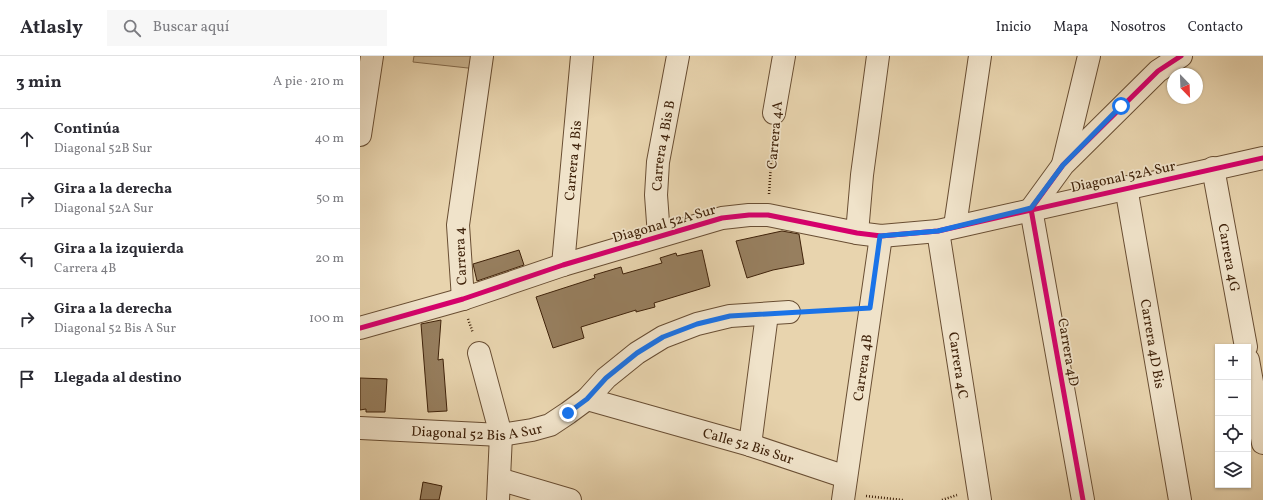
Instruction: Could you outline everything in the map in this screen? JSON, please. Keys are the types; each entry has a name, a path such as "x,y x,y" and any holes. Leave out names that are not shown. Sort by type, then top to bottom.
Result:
{"street":[{"path":"360,135 372,56"},
{"name":"Carrera 4","path":"462,299 458,225 482,56"},
{"name":"Carrera 4 Bis","path":"563,264 582,56"},
{"name":"Carrera 4 Bis B","path":"659,236 656,195 658,162 678,56"},
{"name":"Carrera 4A","path":"774,113 784,56"},
{"path":"857,233 862,175 878,56"},
{"name":"Carrera 4C","path":"980,56 946,228 980,500"},
{"path":"1063,165 1089,56"},
{"path":"1031,208 1063,165 1158,71 1181,56"},
{"name":"Diagonal 52A Sur","path":"360,328 462,299 563,264 722,218 749,215 768,215 857,233 880,236 946,228 1126,187 1263,158"},
{"name":"Carrera 4G","path":"1213,168 1245,344"},
{"name":"Carrera 4D Bis","path":"1126,187 1180,500"},
{"name":"Carrera 4D","path":"1031,208 1083,500"},
{"name":"Carrera 4B","path":"843,500 880,236"},
{"name":"Diagonal 52 Bis A Sur","path":"360,428 502,435 532,430 550,425 587,399 606,378 663,337 697,324 730,316 790,312"},
{"path":"750,445 767,314"},
{"path":"479,353 502,435 498,490 570,500"},
{"path":"1251,377 1263,443"},
{"name":"Calle 52 Bis Sur","path":"587,399 750,445 846,477"}],"path":[{"path":"790,312 870,308"},
{"path":"846,477 862,496 903,500"}],"shaded area":[{"path":"414,56 479,56 477,69 413,62"}],"building":[{"path":"782,231 799,234 804,264 773,270 747,278 736,241"},
{"path":"519,250 524,265 477,281 473,264"},
{"path":"702,250 710,286 654,303 655,307 636,312 636,310 581,327 584,338 553,348 536,297 595,278 594,275 621,267 623,274 662,263 660,258 676,253 677,256"},
{"path":"441,320 438,360 443,359 447,411 428,412 421,324"},
{"path":"360,378 387,379 385,412 366,412 366,409 360,410"},
{"path":"423,482 442,486 439,500 420,500"}],"cycle path":[{"path":"1083,500 1031,209 1063,165 1158,71 1181,56"},
{"path":"360,328 463,299 563,265 722,218 749,215 768,215 857,233 881,236 938,231 1263,158"}],"route":[{"path":"568,413 587,399 606,378 637,353 663,337 697,324 730,316 870,308 880,236 938,231 1031,208 1063,165 1121,106"}]}
